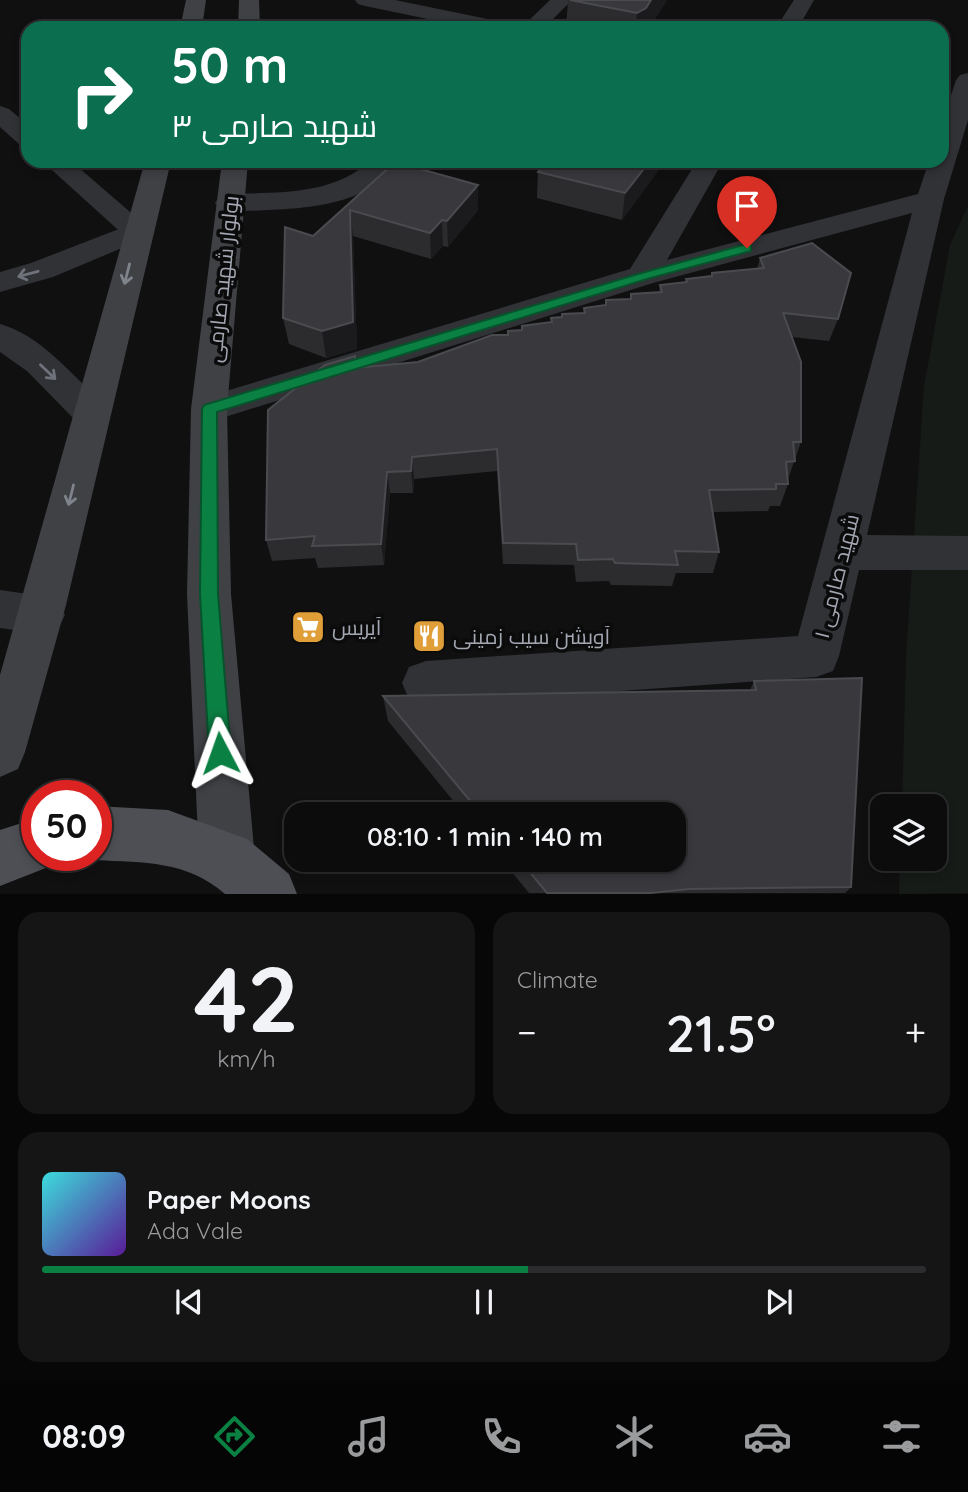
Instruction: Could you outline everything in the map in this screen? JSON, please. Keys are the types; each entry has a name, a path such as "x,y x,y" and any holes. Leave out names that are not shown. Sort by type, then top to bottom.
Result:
{"main road":[{"path":"192,21 196,0"},
{"path":"248,21 249,0"},
{"path":"0,752 21,612 91,414 137,231 156,168"},
{"name":"بولوار شهید صارمی","path":"227,859 209,594 209,409 234,168"},
{"path":"112,834 168,837 227,859 269,894"},
{"path":"0,859 21,851"}],"street":[{"path":"365,0 468,21"},
{"path":"540,21 562,0"},
{"path":"791,21 804,0"},
{"name":"شهید صارمی ۱","path":"949,140 968,80"},
{"path":"0,114 21,132"},
{"path":"0,282 43,270 137,231 63,168"},
{"path":"229,203 317,198 364,181 378,168"},
{"path":"642,276 706,168"},
{"name":"شهید صارمی ۱","path":"426,683 816,656 940,168"},
{"path":"209,409 642,276 930,199"},
{"path":"0,335 39,363 91,414"},
{"path":"842,552 968,553"}],"shaded area":[{"path":"968,206 968,893 899,894 900,871 947,871 947,794 902,794 906,657 924,386 950,245"}],"building":[{"path":"570,0 651,0 646,8 637,13"},
{"path":"388,168 417,168 478,185 447,221 442,220 430,233 350,210 353,322 322,331 283,318 285,227 313,236"},
{"path":"542,168 645,168 625,193 538,172"},
{"path":"812,243 851,273 838,319 783,313 801,362 801,442 793,442 795,461 786,462 788,484 776,484 776,489 709,490 719,552 675,551 678,565 615,563 613,559 578,560 576,544 503,543 497,449 412,457 411,471 387,472 381,544 312,546 315,536 266,540 268,410 325,365 355,356 355,368 418,362 492,335 508,335 508,331 522,330 522,326 552,322 551,318 562,317 562,314 585,313 584,308 606,305 606,300 631,299 631,294 662,292 660,285 687,282 686,279 712,276 712,273 764,268 760,258"},
{"path":"862,678 851,887 547,893 530,872 686,872 686,802 471,802 383,696 756,690 754,681"}],"place":[{"name":"آیریس","path":"308,627"},
{"name":"آویشن سیب زمینی","path":"429,636"}],"route":[{"path":"220,753 209,594 209,409 642,276 747,248"}]}
